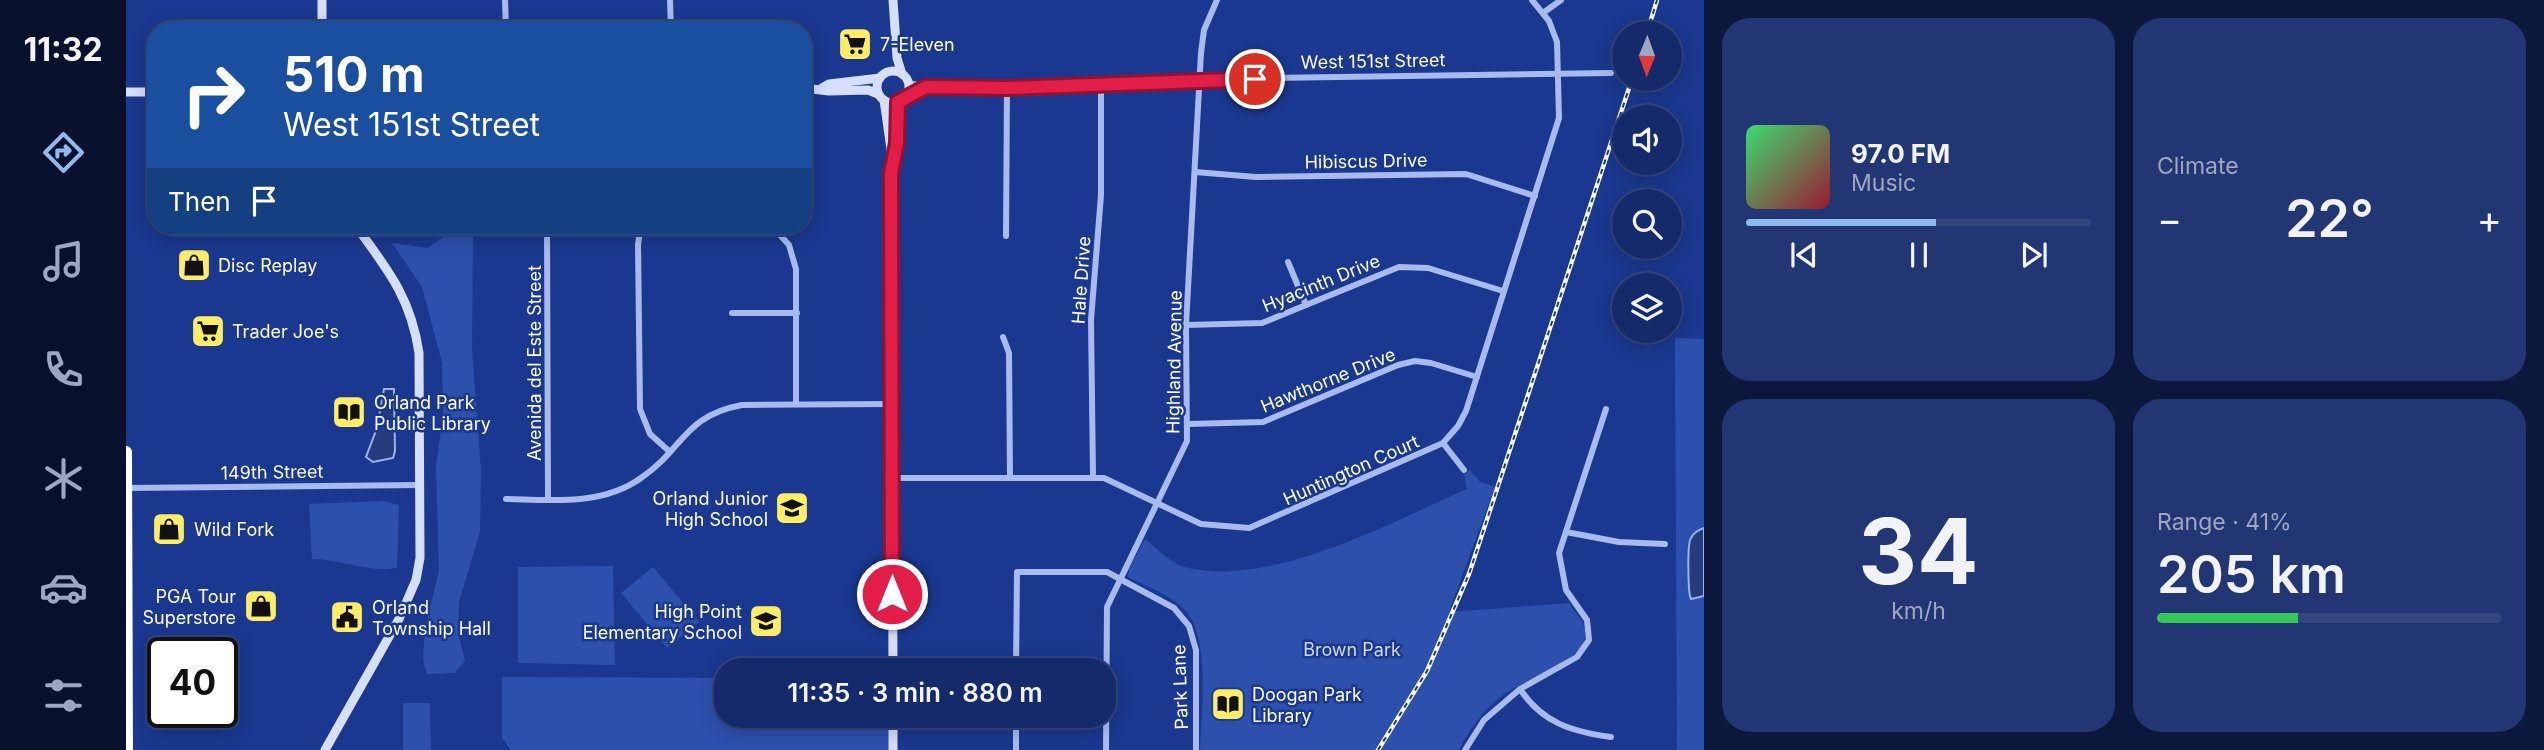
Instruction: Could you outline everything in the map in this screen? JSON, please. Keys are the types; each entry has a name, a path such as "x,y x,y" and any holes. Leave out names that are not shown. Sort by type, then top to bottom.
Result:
{"highway":[{"path":"126,452 127,750"}],"street":[{"path":"322,0 322,21"},
{"path":"505,0 506,21"},
{"path":"670,0 671,21"},
{"path":"892,0 897,58 908,83 906,94 898,102 893,161 893,658"},
{"path":"892,0 891,57 883,75 881,97 893,161"},
{"name":"Highland Avenue","path":"1106,750 1107,607 1119,577 1184,452 1188,424 1186,325 1200,79 1204,30 1217,0"},
{"name":"Huntington Court","path":"892,478 1111,479 1200,524 1249,527 1443,443 1462,418 1477,377 1557,128 1560,74 1557,42 1543,13 1532,0"},
{"path":"1543,13 1561,0"},
{"name":"West 151st Street","path":"908,83 926,87 1007,88 1200,79 1611,73"},
{"path":"822,88 829,84 902,74"},
{"name":"Hale Drive","path":"1093,477 1091,320 1101,195 1101,85"},
{"name":"West 151st Street","path":"906,94 926,87"},
{"path":"812,88 830,91 868,90 898,102"},
{"path":"1006,236 1007,88"},
{"path":"126,92 147,92"},
{"name":"Hibiscus Drive","path":"1195,172 1256,177 1466,174 1535,197"},
{"path":"325,750 408,601 420,558 419,353 411,312 395,279 363,235"},
{"name":"Avenida del Este Street","path":"547,235 548,500"},
{"path":"640,235 640,409 650,434 670,452"},
{"path":"780,235 794,255 797,313 796,404"},
{"path":"1288,262 1306,305"},
{"name":"Hyacinth Drive","path":"1186,325 1262,323 1385,271 1409,267 1440,271 1503,291"},
{"path":"732,313 797,313"},
{"path":"1003,337 1009,352 1010,478"},
{"name":"Hawthorne Drive","path":"1188,424 1263,422 1398,365 1415,361 1477,377"},
{"path":"506,499 574,499 620,491 656,468 687,430 708,415 725,408 796,404 892,404"},
{"path":"1465,750 1484,720 1520,689 1577,657 1589,640 1587,620 1566,590 1559,553 1606,409"},
{"path":"1443,443 1464,470"},
{"name":"149th Street","path":"126,488 419,485"},
{"path":"1566,532 1619,542 1665,544"},
{"path":"1016,658 1017,572 1107,572 1119,577"},
{"name":"Park Lane","path":"1119,577 1174,608 1189,626 1196,650 1196,750"},
{"path":"1520,689 1533,706 1555,723 1577,733 1611,737"},
{"path":"893,728 893,750"},
{"path":"1016,728 1016,750"}],"green space":[{"path":"445,235 473,235 472,350 481,470 480,532 459,602 458,632 465,661 455,673 427,674 423,659 425,629 439,570 436,467 443,414 442,362 422,287 392,243 428,248"},
{"path":"1682,338 1704,339 1704,750 1677,750 1675,343 1682,343"},
{"name":"Brown Park","path":"1470,470 1480,482 1495,487 1449,612 1569,603 1585,632 1581,646 1573,655 1496,700 1478,720 1459,750 1200,750 1203,677 1198,639 1185,610 1158,591 1128,577 1129,569 1145,539 1169,559 1184,567 1218,571 1254,569 1328,549 1467,489 1464,474"},
{"path":"383,501 399,505 397,568 376,569 312,559 309,504"},
{"path":"613,566 615,665 518,663 518,567"},
{"path":"653,567 699,622 667,648 621,593"},
{"path":"502,677 714,678 714,728 889,728 889,750 511,750 502,738"},
{"path":"403,703 430,703 431,750 403,750"}],"shaded area":[{"path":"384,389 394,389 395,451 393,458 373,462 366,457 377,428"},
{"path":"1704,528 1704,596 1691,599 1688,568 1690,542 1698,530"}],"railway":[{"path":"1651,21 1657,0"},
{"path":"1378,750 1427,671 1469,574 1628,91"}],"place":[{"name":"7-Eleven","path":"855,44"},
{"name":"Disc Replay","path":"194,265"},
{"name":"Trader Joe's","path":"208,331"},
{"name":"Orland Park Public Library","path":"349,412"},
{"name":"Orland Junior High School","path":"792,508"},
{"name":"Wild Fork","path":"169,529"},
{"name":"PGA Tour Superstore","path":"261,606"},
{"name":"Orland Township Hall","path":"347,617"},
{"name":"High Point Elementary School","path":"766,621"},
{"name":"Doogan Park Library","path":"1228,704"}],"route":[{"path":"892,594 891,173 897,143 895,113 898,102 906,94 926,87 1007,88 1255,79"}]}
